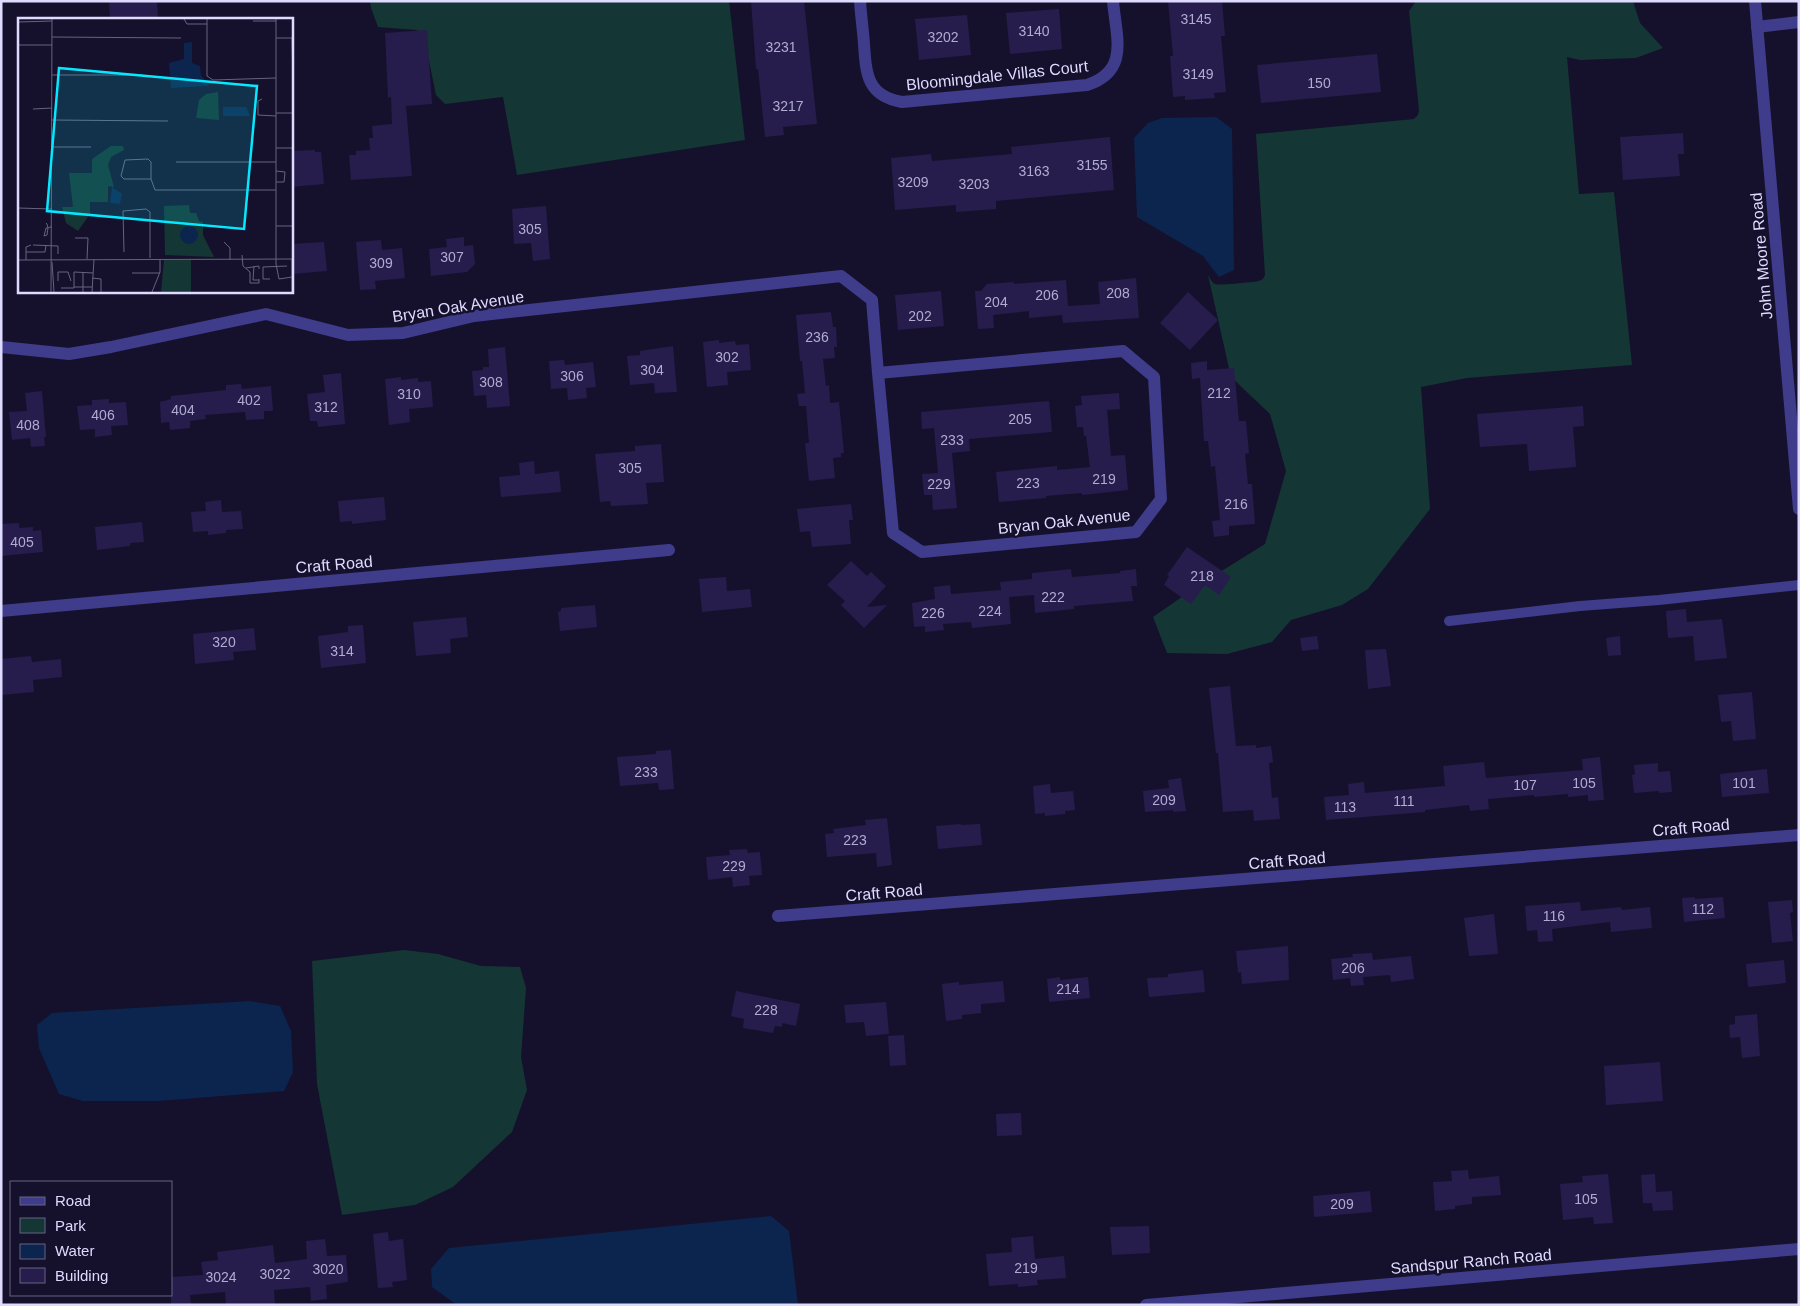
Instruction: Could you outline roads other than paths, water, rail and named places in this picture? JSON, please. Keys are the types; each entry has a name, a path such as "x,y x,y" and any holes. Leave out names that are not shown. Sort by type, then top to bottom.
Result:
{"street":[{"name":"Bloomingdale Villas Court","path":"860,1 866,72 870,84 889,100 902,102 1087,85 1099,81 1108,75 1114,65 1117,54 1113,1"},
{"name":"John Moore Road","path":"1754,1 1799,509"},
{"path":"1757,26 1799,22"},
{"name":"Bryan Oak Avenue","path":"1,347 69,354 266,314 348,335 403,333 474,316 841,276 872,300 878,373 893,533 922,552 1136,532 1161,499 1154,377 1123,351 878,373"},
{"name":"Craft Road","path":"1,612 669,550"},
{"name":"Craft Road","path":"778,916 1799,835"},
{"name":"Sandspur Ranch Road","path":"1146,1305 1799,1249"}],"lane":[{"path":"1449,621 1580,606 1659,600 1799,585"}],"water":[{"path":"1216,117 1232,129 1234,270 1219,277 1203,256 1137,217 1134,138 1148,123 1162,118"},
{"path":"250,1001 280,1006 291,1031 293,1072 284,1091 158,1101 83,1101 59,1094 39,1048 37,1025 52,1013"},
{"path":"771,1216 789,1231 798,1305 457,1305 432,1287 431,1269 449,1248"}]}
